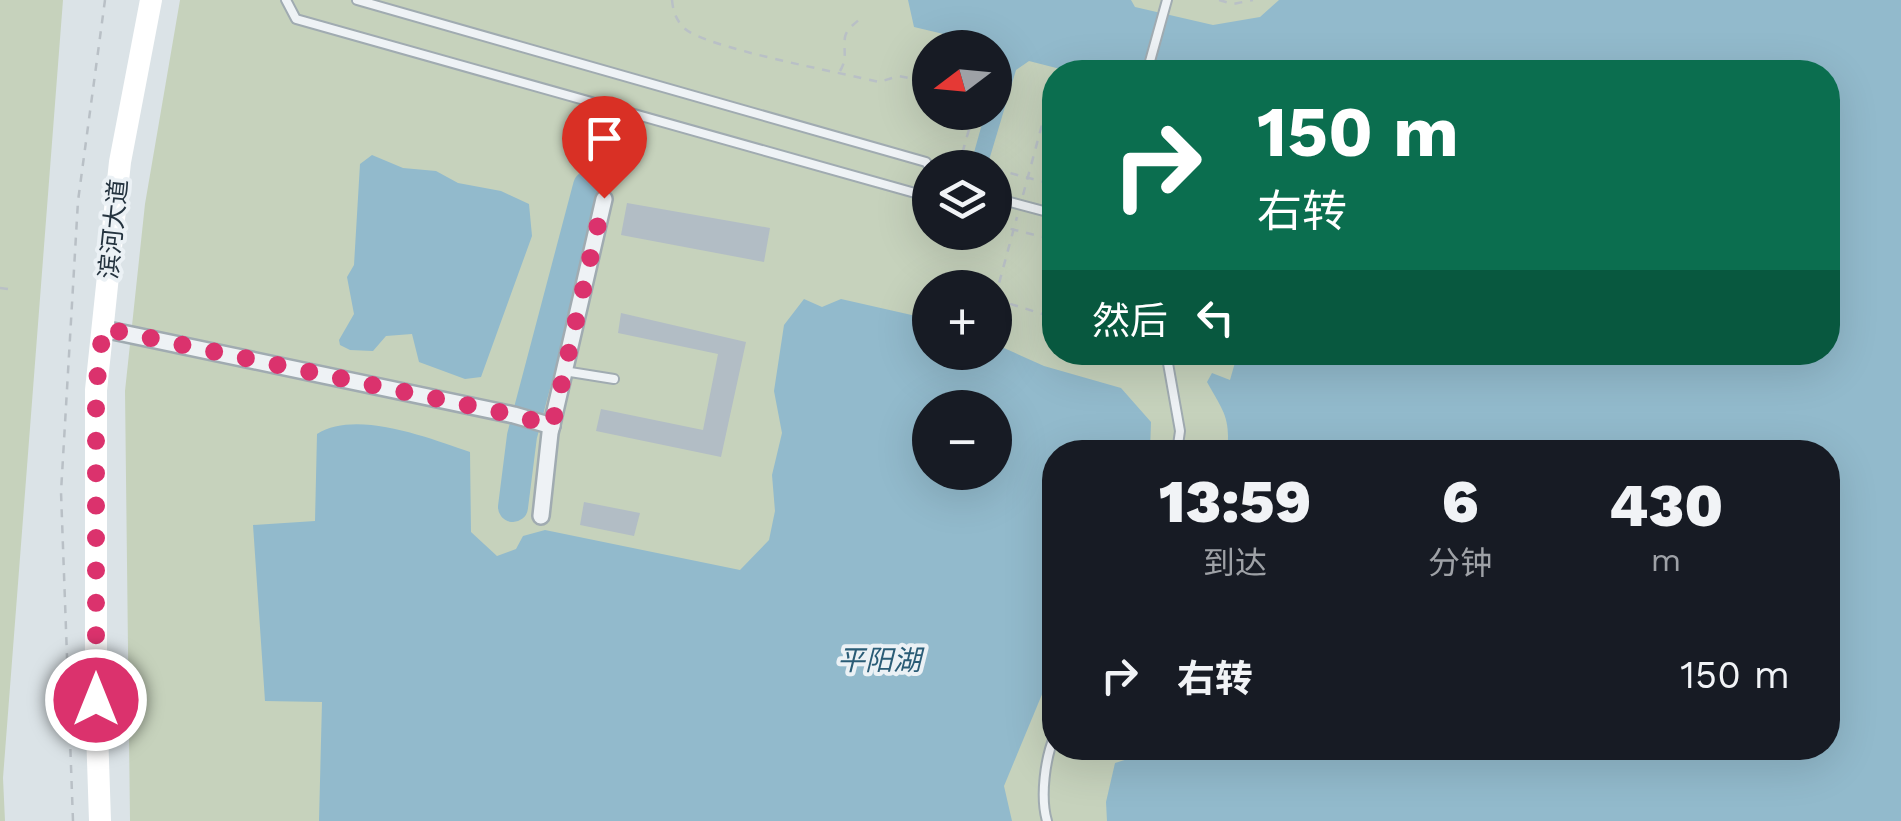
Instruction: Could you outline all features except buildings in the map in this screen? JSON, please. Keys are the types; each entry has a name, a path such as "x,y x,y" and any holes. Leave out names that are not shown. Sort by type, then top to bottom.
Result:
{"main road":[{"name":"滨河大道","path":"100,821 96,410 120,162 151,0"}],"street":[{"path":"541,516 552,426 604,198"},
{"path":"103,328 552,426"}],"lane":[{"path":"286,0 296,19 912,192"},
{"path":"357,0 912,158"},
{"path":"1150,60 1167,0"},
{"path":"1012,203 1042,211"},
{"path":"1168,365 1179,440"},
{"path":"564,371 614,378"},
{"path":"1047,821 1043,807 1048,760"}],"path":[{"path":"72,821 61,492 78,201 106,0"},
{"path":"672,0 673,12 686,30 712,42 879,82 898,76 912,79"},
{"path":"1219,0 1233,4 1253,0"},
{"path":"839,72 847,61 846,37 862,17"},
{"path":"1012,174 1042,182"},
{"path":"1012,229 1042,237"},
{"path":"0,288 10,289"},
{"path":"1012,304 1042,314"}],"green space":[{"path":"0,0 63,0 3,778 5,821 0,821"},
{"path":"180,0 1901,0 1901,821 130,821 125,391 145,204"}],"water":[{"path":"908,0 1131,0 1135,7 1213,25 1260,17 1279,0 1901,0 1901,821 1107,821 1106,802 1115,763 1125,760 1840,760 1840,440 1228,440 1227,422 1207,382 1212,373 1230,380 1234,365 1840,365 1840,60 1042,60 1042,64 1029,61 1016,70 1012,83 1012,30 914,27"},
{"path":"980,130 998,130 992,150 975,150"},
{"path":"372,155 403,168 436,171 458,183 501,191 529,204 532,236 481,377 465,379 419,362 412,334 386,336 373,351 350,350 340,345 354,314 347,277 354,265 360,164"},
{"name":"平阳湖","path":"804,299 822,307 841,299 912,315 912,370 1012,370 1012,352 1044,366 1121,388 1151,422 1150,440 1042,440 1042,694 1004,786 1012,821 319,821 322,702 265,701 253,525 315,521 317,434 333,427 372,425 470,452 471,532 497,556 516,549 523,536 545,530 740,570 769,540 775,511 772,475 782,433 774,391 784,325"}],"waterway":[{"path":"513,507 522,436 588,186"}],"route":[{"path":"96,700 96,390 103,328 552,426 604,198"}]}
